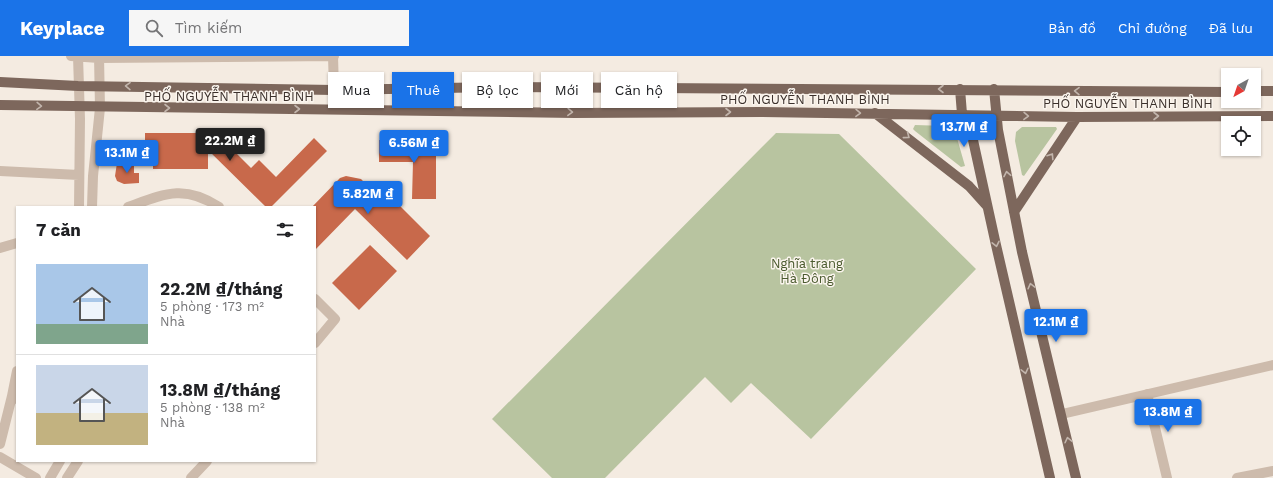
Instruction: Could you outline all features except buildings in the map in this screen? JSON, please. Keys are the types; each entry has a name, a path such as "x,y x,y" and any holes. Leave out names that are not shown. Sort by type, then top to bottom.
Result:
{"main road":[{"name":"PHỐ NGUYỄN THANH BÌNH","path":"0,82 78,86 100,85 328,90"},
{"name":"PHỐ NGUYỄN THANH BÌNH","path":"384,89 497,87 994,89 1221,92"},
{"path":"960,89 962,114 971,131 1050,478"},
{"path":"994,89 996,116 1022,252 1062,414 1076,478"},
{"path":"1261,91 1273,91"},
{"name":"PHỐ NGUYỄN THANH BÌNH","path":"0,105 100,108 574,113 876,113 996,116 1273,116"},
{"path":"876,113 969,186 988,206"},
{"path":"1014,212 1077,116"}],"street":[{"path":"79,206 80,107 76,56 334,56 334,72"},
{"path":"92,206 93,176 100,108 99,57"},
{"path":"0,171 79,175"},
{"path":"131,206 174,192 205,198 217,206"},
{"path":"0,248 16,244"},
{"path":"316,300 335,319 316,342"},
{"path":"1062,414 1273,365"},
{"path":"0,444 14,398 16,380"},
{"path":"1147,394 1167,478"},
{"path":"0,457 36,478"},
{"path":"50,478 59,462"},
{"path":"67,478 77,462"},
{"path":"191,478 206,462"},
{"path":"1237,478 1273,471"}],"green space":[{"path":"915,125 946,126 955,131 965,166 961,167 915,131 913,129"},
{"path":"1022,127 1056,127 1057,129 1024,176 1022,175 1015,141 1016,132"},
{"name":"Nghĩa trang Hà Đông","path":"776,133 839,134 976,269 811,439 751,383 731,403 705,377 605,478 552,478 492,419"}]}
